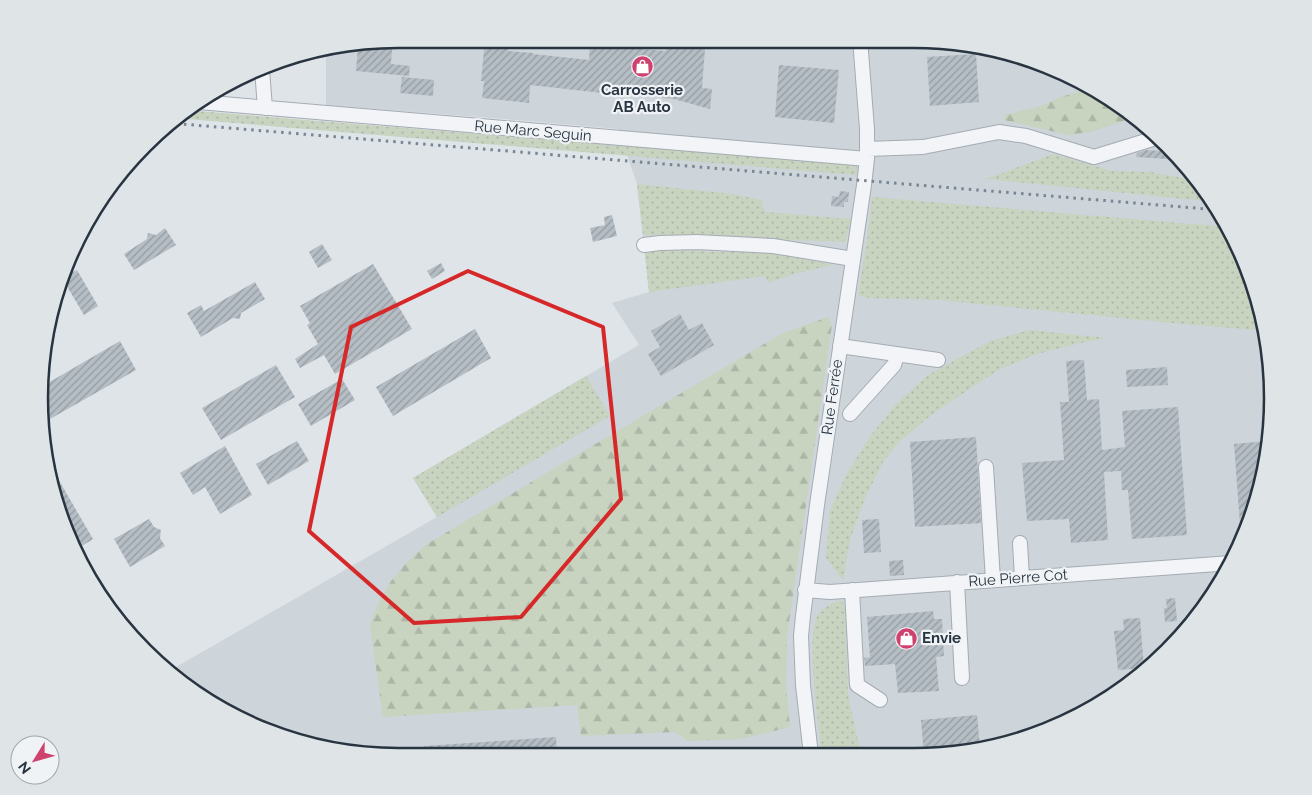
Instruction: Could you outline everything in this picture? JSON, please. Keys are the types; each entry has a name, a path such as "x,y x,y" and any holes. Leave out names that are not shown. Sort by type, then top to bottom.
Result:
{"street":[{"name":"Rue Ferrée","path":"810,748 803,685 801,636 805,590 864,185 867,129 861,48"},
{"path":"262,75 265,108"},
{"name":"Rue Marc Seguin","path":"208,103 867,154 922,147 999,132 1026,136 1094,157 1151,140"},
{"path":"644,245 696,242 773,246 853,259"},
{"path":"840,346 938,360"},
{"path":"850,414 894,365 897,355"},
{"path":"986,467 993,580"},
{"path":"1020,543 1022,578"},
{"name":"Rue Pierre Cot","path":"805,590 830,592 1222,564"},
{"path":"956,582 962,678"},
{"path":"852,590 857,684 880,700"}],"highlighted area":[{"path":"468,271 603,327 621,499 521,617 414,623 309,531 351,327"}],"shaded area":[{"path":"375,48 937,48 960,50 1005,59 1048,74 1090,94 1145,134 1192,184 1206,203 1228,243 1238,264 1253,307 1262,352 1264,375 1262,443 1253,488 1246,510 1218,572 1206,592 1178,628 1145,661 1109,689 1090,701 1027,729 1005,736 960,745 914,748 375,747 352,745 307,736 264,721 222,701 175,668 437,517 413,478 639,345 612,303 649,292 637,184 618,129 326,105 326,55"}],"green space":[{"path":"1082,90 1128,120 1091,132 1068,135 1004,120 1005,115 1038,107"},
{"path":"196,111 857,165 857,175 185,119"},
{"path":"1053,154 1112,171 1151,172 1188,179 1204,201 986,179"},
{"path":"637,184 733,194 761,200 765,212 851,219 845,242 643,235"},
{"path":"872,197 1220,226 1246,285 1258,330 938,300 869,298 858,295"},
{"path":"644,245 714,252 771,252 833,265 797,273 768,283 765,276 649,292"},
{"path":"828,317 832,325 787,636 786,685 790,727 742,739 688,741 675,732 581,736 577,705 383,717 370,625 379,602 391,581 408,561 427,544 781,334"},
{"path":"1030,330 1107,338 1037,354 998,370 935,412 899,442 883,462 865,498 850,540 843,580 826,558 830,511 846,475 871,435 897,403 928,375 990,341"},
{"path":"586,376 610,416 437,517 413,478"},
{"path":"840,600 845,605 848,695 859,748 821,748 814,682 813,642 814,626 818,615 828,606"}],"building":[{"path":"484,48 508,48 508,51 589,60 590,48 629,48 666,51 666,48 693,48 705,49 702,88 712,89 710,109 674,99 662,98 663,90 613,85 612,94 530,85 529,103 482,98 484,81 481,81"},
{"path":"392,49 391,64 410,66 409,76 356,71 358,50"},
{"path":"976,54 979,102 930,106 927,57"},
{"path":"779,65 839,70 834,123 775,117"},
{"path":"402,77 434,80 433,96 400,93"},
{"path":"1146,150 1163,151 1171,159 1136,157 1137,153"},
{"path":"840,191 849,192 848,202 844,202 844,207 831,206 832,196 839,197"},
{"path":"612,215 617,236 593,242 590,228 605,225 604,217"},
{"path":"165,228 176,245 134,270 124,254 147,239 148,233 156,235"},
{"path":"322,244 332,260 318,268 309,252"},
{"path":"441,263 445,271 432,279 427,271"},
{"path":"373,264 412,329 335,374 324,355 300,368 295,359 318,344 307,325 310,323 300,306"},
{"path":"77,270 98,306 84,315 66,285 70,274"},
{"path":"255,282 265,299 241,313 240,319 233,318 201,337 187,313 201,305 204,311"},
{"path":"680,314 689,330 702,323 714,345 661,376 648,354 660,347 651,331"},
{"path":"475,329 491,358 393,416 376,387"},
{"path":"120,341 136,370 48,420 48,383"},
{"path":"1084,360 1087,400 1099,399 1102,450 1125,447 1122,411 1178,407 1187,535 1132,539 1128,490 1122,490 1121,471 1104,472 1108,540 1071,543 1069,519 1027,521 1022,463 1064,460 1060,402 1069,402 1066,361"},
{"path":"276,365 295,397 221,440 202,408"},
{"path":"1167,367 1168,385 1127,387 1126,370"},
{"path":"342,379 355,400 311,426 298,404"},
{"path":"976,437 981,523 915,527 910,442"},
{"path":"297,441 309,461 268,485 256,464"},
{"path":"1262,441 1253,488 1240,525 1234,444"},
{"path":"225,446 252,495 220,514 205,487 193,495 180,473"},
{"path":"56,476 93,539 81,546 66,510"},
{"path":"149,519 154,527 161,530 160,538 165,546 130,567 114,539"},
{"path":"879,519 881,552 864,553 862,520"},
{"path":"903,560 904,575 890,576 889,561"},
{"path":"1175,598 1177,621 1165,622 1164,608 1167,608 1166,599"},
{"name":"Envie","path":"933,611 934,619 942,619 944,656 936,657 939,691 898,693 895,664 865,666 864,658 870,657 867,617"},
{"path":"1140,618 1144,662 1136,669 1118,670 1114,631 1124,630 1123,619"},
{"path":"977,715 979,742 923,748 921,720"},
{"path":"556,737 557,748 424,748 424,746"}],"railway":[{"path":"179,124 1210,209"}],"place":[{"name":"Carrosserie AB Auto","path":"642,67"},
{"name":"Envie","path":"906,638"}]}
